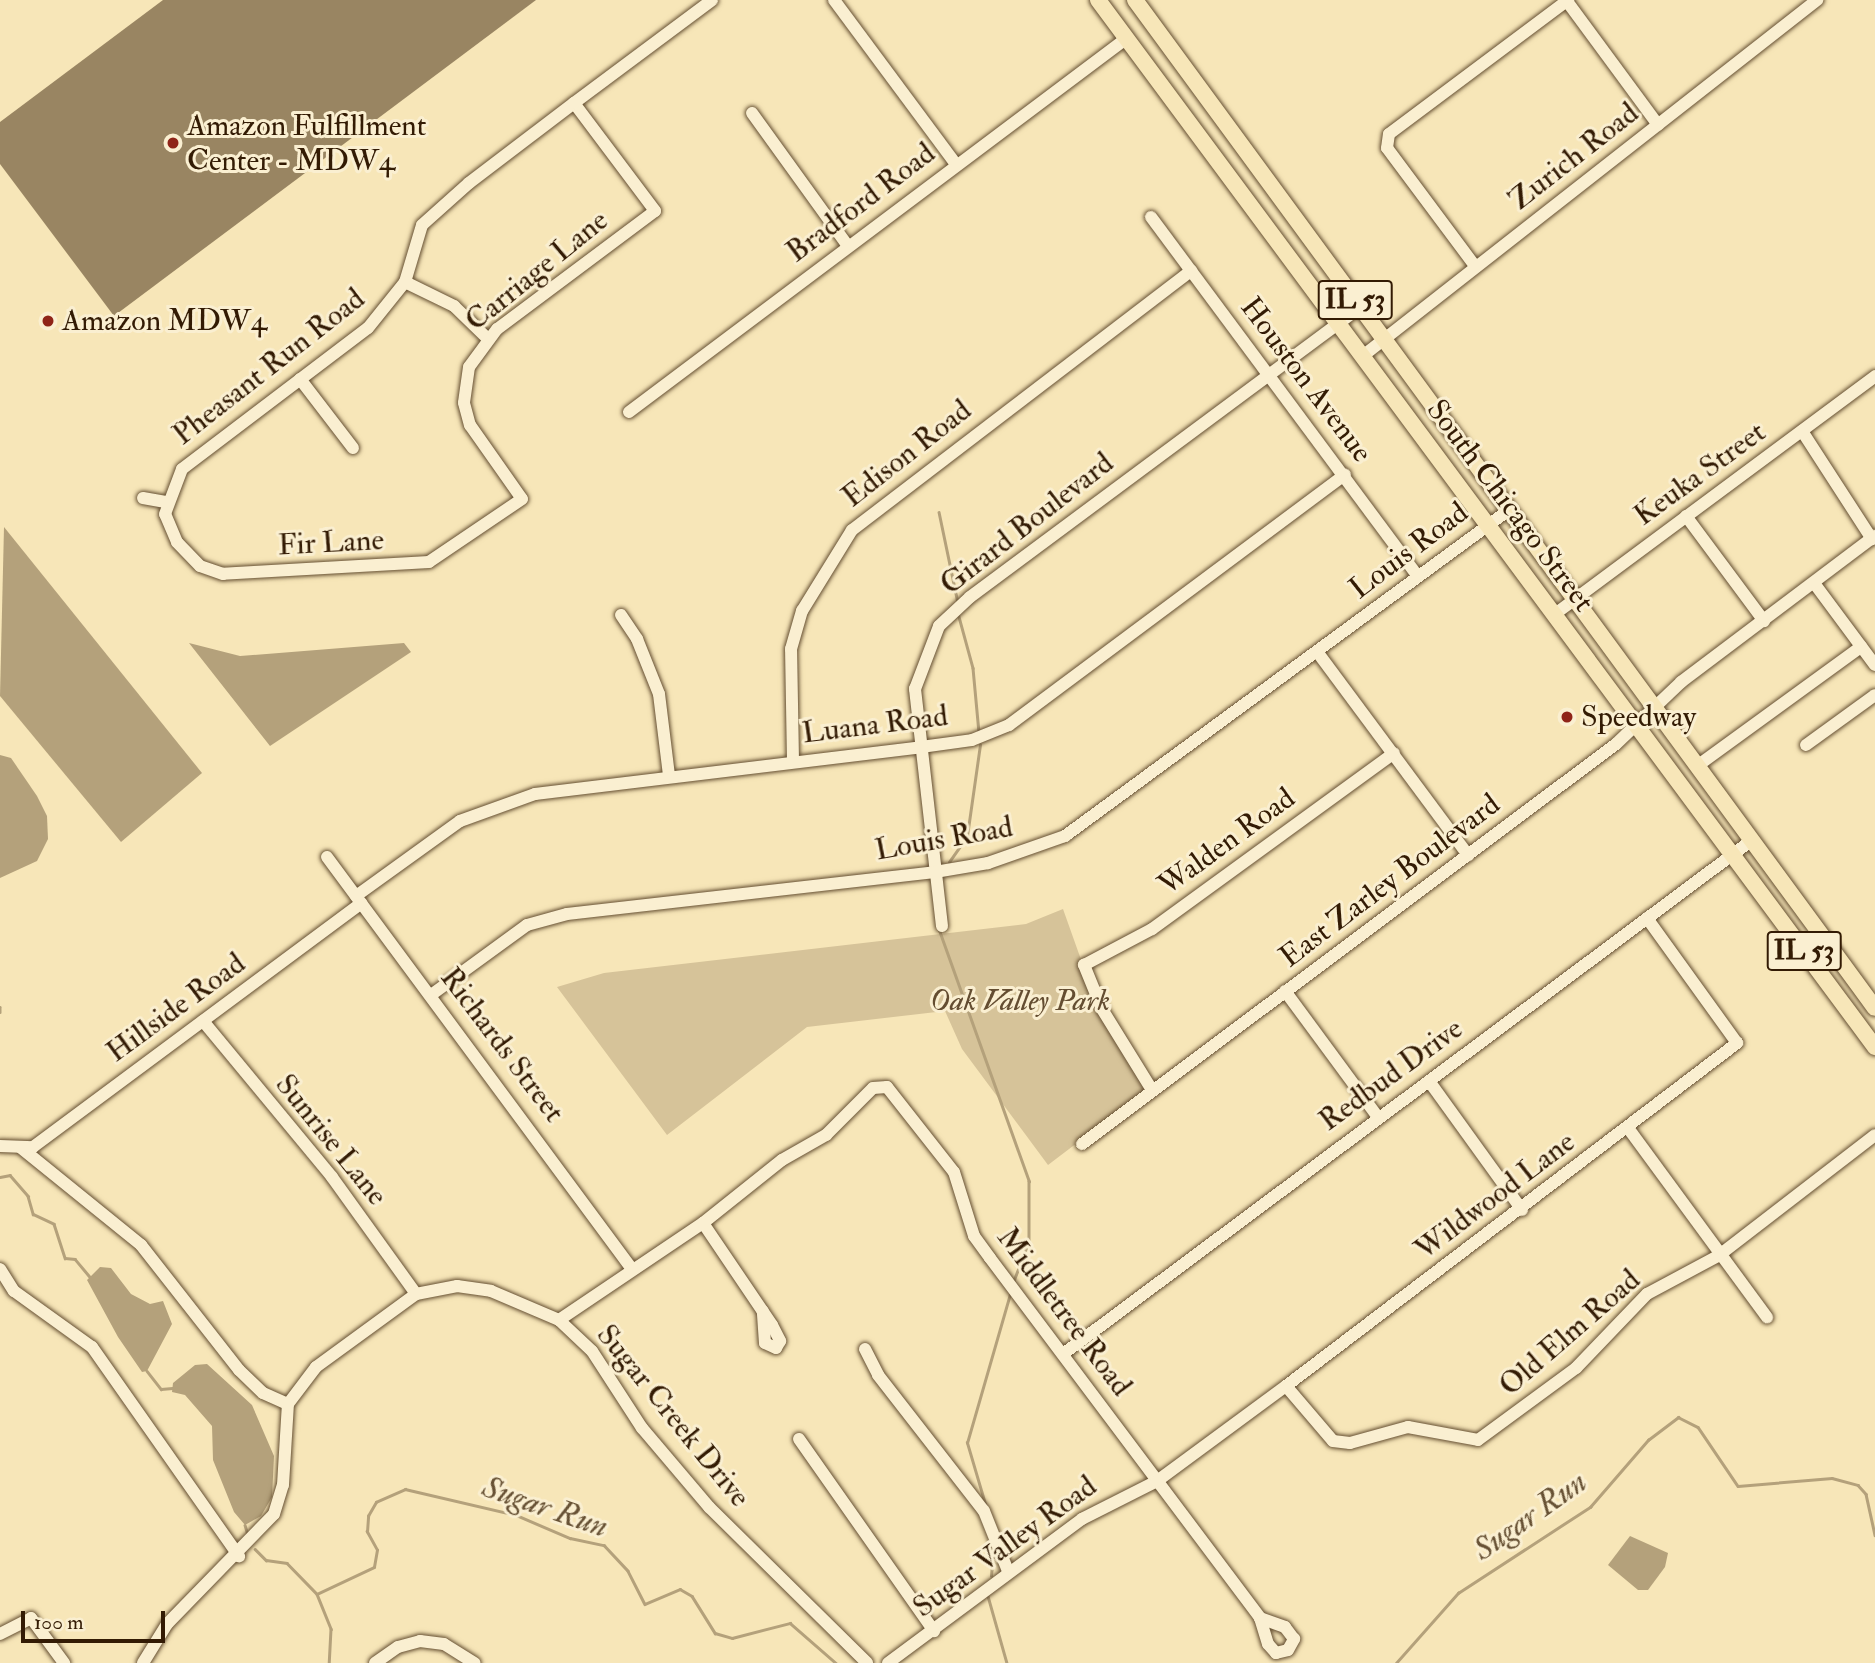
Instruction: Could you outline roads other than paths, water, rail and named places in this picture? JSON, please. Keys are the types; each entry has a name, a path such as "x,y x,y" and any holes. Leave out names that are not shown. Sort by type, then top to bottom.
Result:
{"main road":[{"name":"South Chicago Street","path":"1098,0 1638,724 1875,1047"},
{"name":"South Chicago Street","path":"1135,0 1875,1008"}],"street":[{"name":"Pheasant Run Road","path":"166,502 190,460 368,328 405,282 422,225 574,103 712,0"},
{"path":"834,0 956,164"},
{"path":"1475,266 1387,142 1389,134 1567,0 1658,125"},
{"name":"Zurich Road","path":"1364,355 1817,0"},
{"name":"Bradford Road","path":"629,412 1127,38"},
{"name":"Carriage Lane","path":"522,499 470,425 464,403 469,367 488,339 655,211 574,103"},
{"path":"752,113 848,246"},
{"name":"Houston Avenue","path":"1151,216 1346,475 1418,576"},
{"name":"Edison Road","path":"793,761 791,649 812,592 852,530 1191,271"},
{"path":"405,282 454,306 488,339"},
{"name":"Girard Boulevard","path":"942,926 915,690 939,626 970,597 1360,307"},
{"name":"Keuka Street","path":"1555,614 1875,376"},
{"path":"300,379 353,448"},
{"path":"1802,431 1873,537"},
{"name":"Luana Road","path":"358,900 431,840 494,805 535,793 972,740 1009,725 1346,475"},
{"path":"143,498 166,502"},
{"name":"Fir Lane","path":"166,502 170,528 188,556 223,574 429,562 522,499"},
{"name":"Louis Road","path":"431,995 527,925 567,914 935,872 988,863 1065,836 1318,653 1509,510"},
{"path":"1686,516 1764,621"},
{"name":"East Zarley Boulevard","path":"1082,1144 1468,855 1638,724 1681,682 1873,537"},
{"path":"1814,583 1875,665"},
{"path":"621,615 637,639 659,694 669,776"},
{"path":"1697,766 1861,647"},
{"path":"1318,653 1468,855"},
{"path":"1806,745 1875,695"},
{"name":"Walden Road","path":"1152,1090 1108,1020 1084,965 1152,929 1394,753"},
{"name":"Redbud Drive","path":"1063,1354 1752,840"},
{"name":"Richards Street","path":"327,857 632,1269"},
{"name":"Hillside Road","path":"20,1147 33,1147 203,1021 358,900"},
{"name":"Wildwood Lane","path":"1157,1481 1522,1210 1628,1129 1673,1087 1737,1043 1647,918"},
{"path":"1285,991 1378,1117"},
{"name":"Sunrise Lane","path":"203,1021 332,1177 416,1294"},
{"path":"1429,1081 1522,1210"},
{"name":"Middletree Road","path":"558,1320 703,1223 782,1160 826,1135 873,1088 887,1087 954,1172 974,1236 1260,1618"},
{"path":"1628,1129 1718,1256 1767,1317"},
{"name":"Old Elm Road","path":"1286,1386 1333,1441 1350,1443 1408,1427 1478,1440 1576,1368 1647,1294 1718,1256 1875,1135"},
{"path":"0,1146 20,1147 141,1245 239,1370 263,1393 288,1404 284,1485 274,1514 239,1556 167,1624 144,1663"},
{"path":"703,1223 763,1311"},
{"path":"0,1269 14,1291 92,1347 239,1556"},
{"name":"Sugar Creek Drive","path":"288,1404 316,1367 416,1294 457,1286 491,1291 558,1320 592,1351 642,1428 709,1507 867,1663"},
{"path":"865,1349 878,1375 984,1511 1007,1571"},
{"path":"799,1439 934,1631"},
{"name":"Sugar Valley Road","path":"888,1663 934,1631 1007,1571 1124,1493 1157,1481"},
{"path":"0,1634 31,1618 64,1663"},
{"path":"375,1663 398,1647 420,1641 444,1644 475,1663"}],"waterway":[{"path":"939,512 958,603"},
{"path":"958,613 973,668 979,733"},
{"path":"949,862 967,836 980,745"},
{"path":"939,929 1029,1181 1029,1242 1014,1281"},
{"path":"0,1007 0,1012"},
{"path":"0,1177 10,1175 28,1196 33,1214 54,1224 65,1258 75,1259 90,1277"},
{"path":"985,1504 967,1443 1010,1294"},
{"path":"147,1371 161,1389 172,1388"},
{"name":"Sugar Run","path":"1396,1663 1458,1593 1590,1507 1648,1440 1678,1417 1698,1427 1738,1486 1832,1478 1858,1485 1866,1494 1875,1535"},
{"name":"Sugar Run","path":"317,1594 374,1567 377,1550 367,1532 368,1516 376,1502 405,1489 516,1515 570,1538 604,1545 628,1571 645,1604 680,1589 692,1596 715,1633 732,1638 790,1623 836,1663"},
{"path":"245,1525 248,1535"},
{"path":"255,1549 266,1560 287,1563 317,1594"},
{"path":"991,1576 993,1552"},
{"name":"Sugar Run","path":"317,1594 331,1629 329,1663"},
{"path":"988,1596 1007,1663"}],"place":[{"name":"Amazon Fulfillment Center - MDW4","path":"173,143"},
{"name":"Amazon MDW4","path":"48,321"},
{"name":"Speedway","path":"1567,717"}],"park label":[{"name":"Oak Valley Park","path":"1020,1001"}]}
